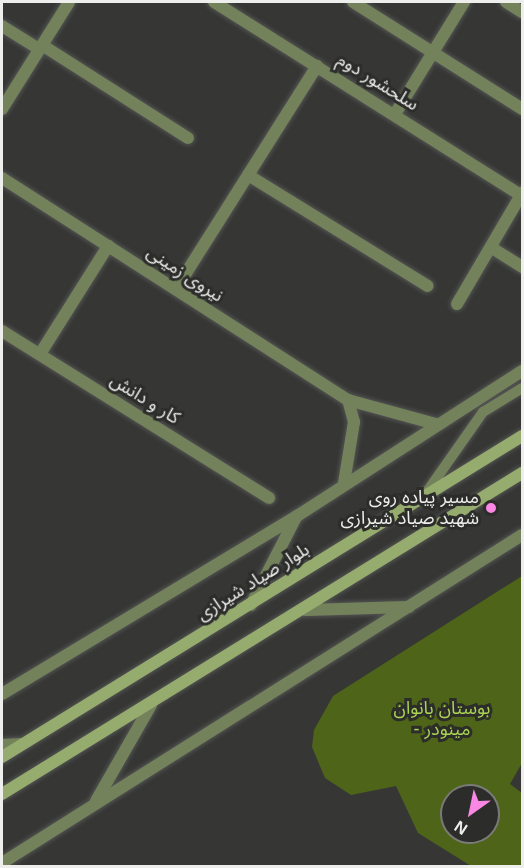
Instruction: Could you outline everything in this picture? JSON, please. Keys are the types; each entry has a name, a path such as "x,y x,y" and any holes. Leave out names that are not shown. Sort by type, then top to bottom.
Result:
{"main road":[{"name":"بلوار صیاد شیرازی","path":"2,757 252,605 522,436"},
{"path":"2,794 305,610 522,473"}],"street":[{"path":"2,109 69,2"},
{"name":"سلحشور دوم","path":"214,2 522,194"},
{"path":"353,2 522,109"},
{"path":"395,114 464,2"},
{"path":"506,2 522,12"},
{"path":"2,26 188,138"},
{"path":"176,290 317,66"},
{"path":"248,175 428,286"},
{"name":"نیروی زمینی","path":"2,178 348,400 436,424"},
{"path":"457,304 522,194"},
{"path":"40,354 108,246"},
{"path":"492,248 522,267"},
{"name":"کار و دانش","path":"2,331 269,498"},
{"path":"2,694 297,516 344,483 522,371"},
{"path":"344,483 353,430 348,400"},
{"path":"252,605 297,516"},
{"path":"2,863 95,802 522,535"},
{"path":"305,610 410,607"},
{"path":"95,802 151,705"},
{"path":"2,745 21,744"}],"lane":[{"path":"424,496 483,412 522,388"}],"green space":[{"name":"بوستان بانوان - مینودر","path":"522,576 522,763 510,784 522,793 522,866 471,866 418,833 396,786 351,795 325,778 312,747 314,730 333,696"}],"place":[{"name":"مسیر پیاده روی شهید صیاد شیرازی","path":"491,508"}]}
